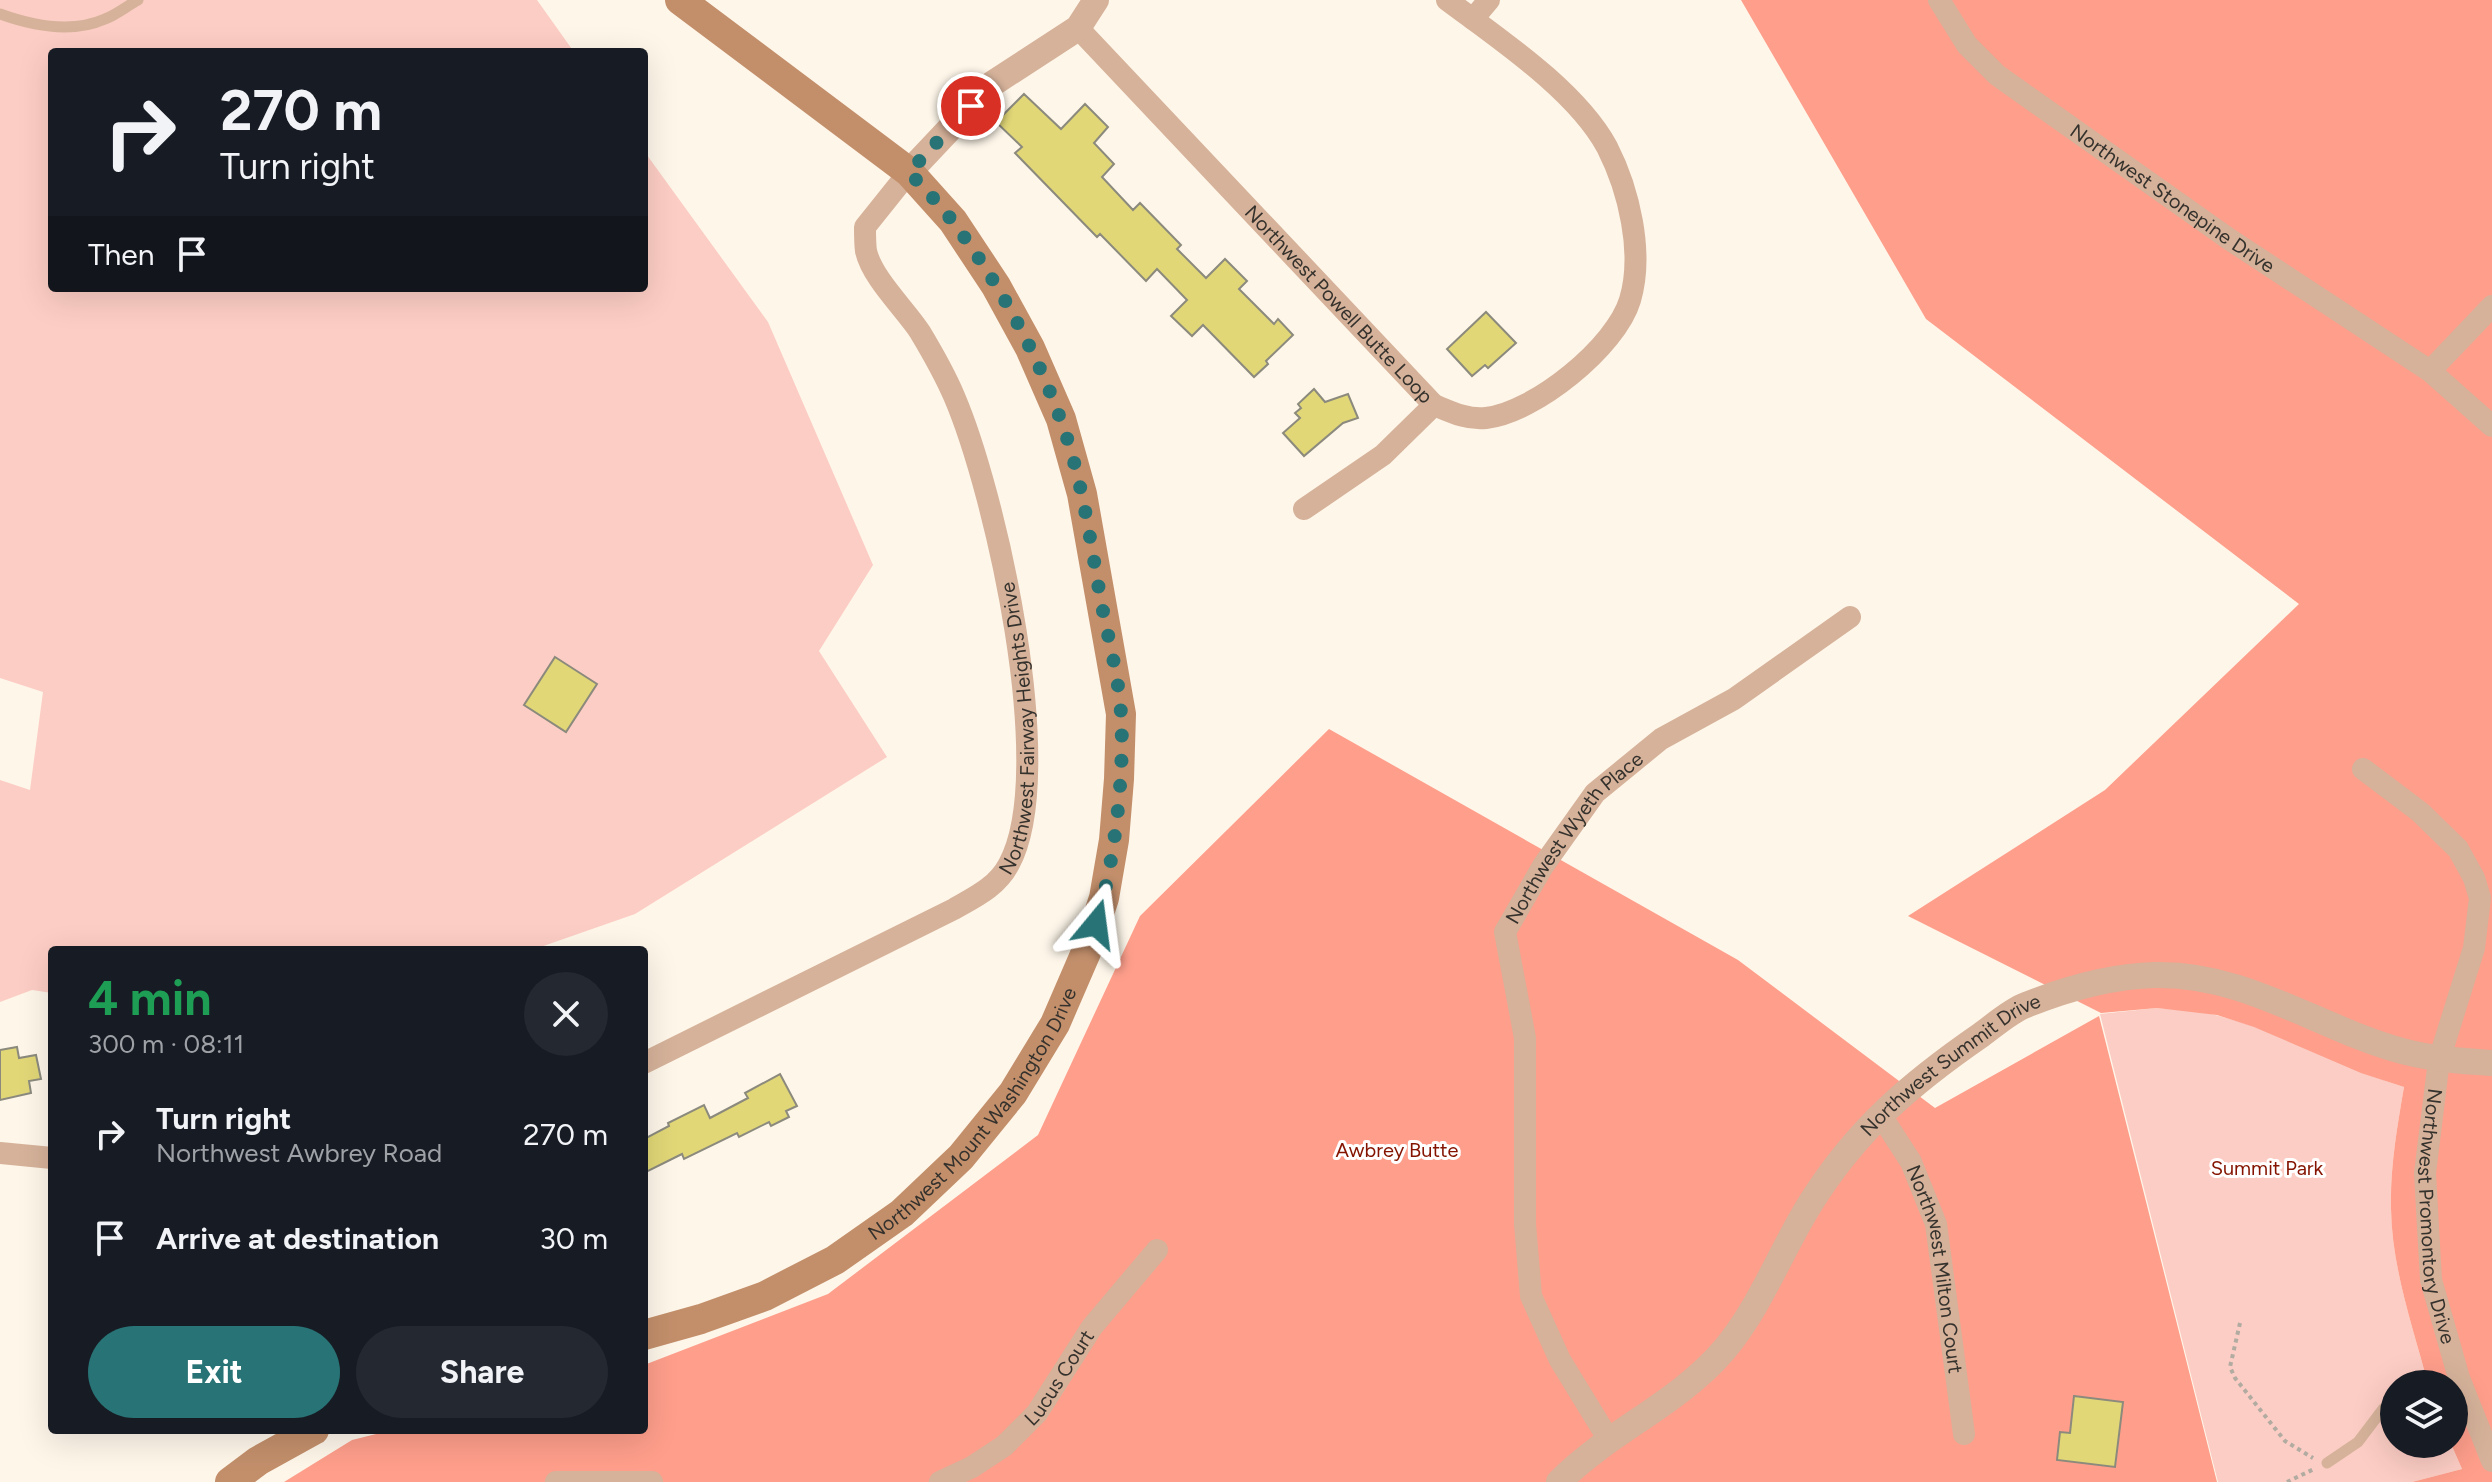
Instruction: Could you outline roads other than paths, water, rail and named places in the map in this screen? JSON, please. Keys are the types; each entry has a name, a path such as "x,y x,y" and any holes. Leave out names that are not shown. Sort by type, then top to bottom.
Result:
{"main road":[{"name":"Northwest Mount Washington Drive","path":"648,1334 701,1319 777,1290 835,1260 902,1213 961,1157 1013,1093 1055,1024 1087,950 1104,898 1115,825 1121,714 1082,494 1061,419 1030,348 996,286 953,221 909,172 680,0"},
{"path":"230,1482 258,1461 307,1434"}],"street":[{"path":"909,172 992,84 1078,28 1096,0"},
{"name":"Northwest Powell Butte Loop","path":"1078,28 1434,405 1464,417 1484,419 1513,413 1541,398 1602,346 1622,322 1631,298 1635,268 1631,224 1621,180 1588,118 1549,79 1447,0"},
{"path":"1473,19 1489,0"},
{"name":"Northwest Stonepine Drive","path":"1939,0 1967,45 1997,75 2229,239 2430,371 2492,426"},
{"name":"Northwest Fairway Heights Drive","path":"648,1061 954,909 992,887 1009,864 1019,836 1027,795 1026,699 988,497 954,396 920,332 876,271 867,253 865,227 909,172"},
{"path":"2430,371 2492,306"},
{"path":"1304,509 1383,455 1434,405"},
{"name":"Northwest Wyeth Place","path":"1609,1440 1560,1360 1531,1296 1525,1224 1525,1038 1505,932 1543,866 1595,793 1661,739 1734,699 1850,617"},
{"name":"Northwest Promontory Drive","path":"2363,769 2420,812 2458,849 2474,878 2480,898 2474,948 2439,1060 2425,1173 2431,1280 2451,1370"},
{"name":"Northwest Summit Drive","path":"1559,1482 1609,1440 1686,1385 1723,1350 1761,1296 1808,1206 1842,1156 1880,1114 1948,1058 2023,1006 2104,980 2155,975 2222,982 2268,996 2400,1050 2439,1060 2492,1063"},
{"name":"Northwest Milton Court","path":"1880,1114 1911,1162 1936,1224 1964,1434"},
{"path":"0,1153 48,1158"},
{"name":"Lucus Court","path":"940,1482 972,1467 1004,1446 1037,1413 1092,1327 1157,1250"},
{"name":"Northwest Promontory Drive","path":"2468,1412 2492,1461"},
{"path":"556,1482 652,1482"}],"lane":[{"path":"0,14 30,25 73,27 105,20 138,0"},
{"path":"2327,1463 2358,1442 2380,1413"}],"park label":[{"name":"Awbrey Butte","path":"1397,1150"},
{"name":"Summit Park","path":"2267,1168"}]}
